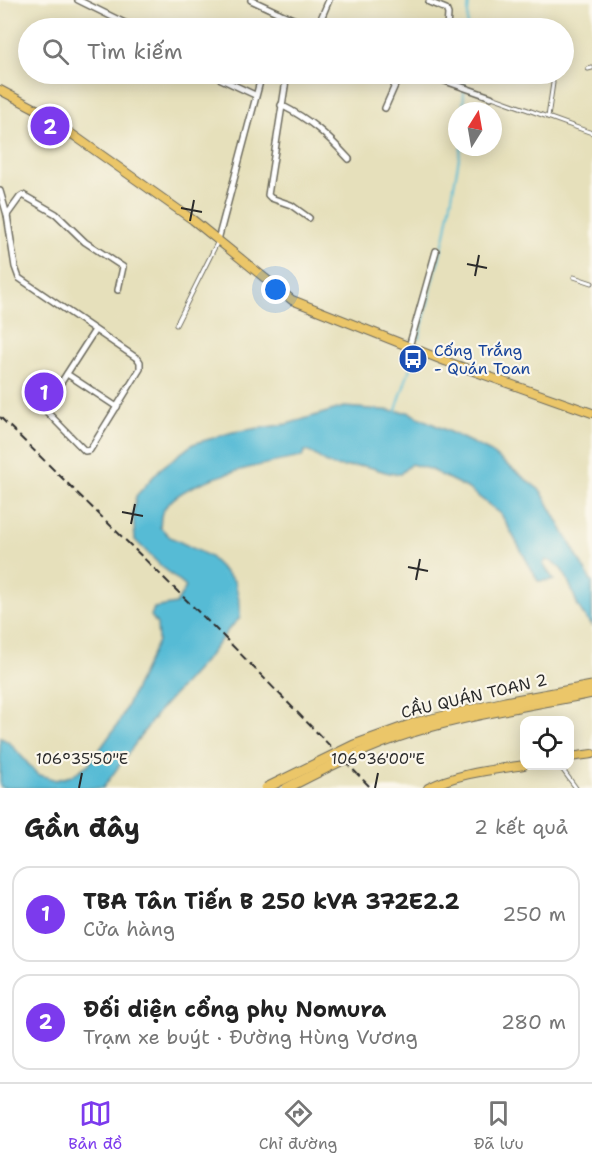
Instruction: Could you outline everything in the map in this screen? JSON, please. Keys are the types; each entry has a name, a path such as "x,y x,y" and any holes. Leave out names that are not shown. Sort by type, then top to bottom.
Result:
{"highway":[{"name":"CẦU QUÁN TOAN 2","path":"266,788 354,745 415,723 505,702 592,686"},
{"name":"CẦU QUÁN TOAN 2","path":"287,788 360,752 412,732 472,717 592,693"}],"main road":[{"path":"0,90 38,110 193,220 292,300 409,347 592,413"},
{"path":"574,756 592,754"},
{"path":"428,788 459,776 520,766"}],"street":[{"path":"78,0 115,18"},
{"path":"251,0 291,18"},
{"path":"320,18 329,0"},
{"path":"429,2 446,9 448,18"},
{"path":"278,18 279,13"},
{"path":"232,84 255,95"},
{"path":"218,241 259,84"},
{"path":"285,84 268,195 291,205 309,218"},
{"path":"385,108 396,84"},
{"path":"456,84 491,97"},
{"path":"281,105 318,127 349,159"},
{"path":"0,191 7,215 15,267 20,278 141,362 140,369 90,450 82,449 45,409 94,330"},
{"path":"7,215 23,195 56,214 85,243 123,267 118,290"},
{"path":"409,347 436,251"},
{"path":"67,374 117,406"}],"lane":[{"path":"548,117 553,84"},
{"path":"491,97 592,133"},
{"path":"176,326 218,241"},
{"path":"574,277 592,283"},
{"path":"563,770 576,788"}],"water":[{"path":"344,407 408,412 489,451 541,491 592,583 592,626 578,606 567,578 558,566 546,560 543,564 554,580 538,581 501,514 467,488 429,469 411,464 400,474 395,474 363,466 334,466 305,451 302,457 246,468 203,482 171,501 162,513 160,527 170,537 209,556 235,582 240,604 240,618 159,711 103,788 3,788 0,786 0,737 10,743 37,774 56,780 71,776 90,763 118,724 158,641 157,624 151,616 154,608 176,604 186,587 135,540 133,513 136,496 160,469 193,444 233,432 287,424"}],"waterway":[{"path":"468,18 469,0"},
{"path":"463,102 464,84"},
{"path":"419,338 445,235 459,156"},
{"path":"395,413 412,362"}],"railway":[{"path":"0,417 224,637 371,788"}],"place":[{"name":"Đối diện cổng phụ Nomura","path":"50,126"},
{"name":"Cống Trắng - Quán Toan","path":"413,359"},
{"name":"TBA Tân Tiến B 250 kVA 372E2.2","path":"44,392"}]}
